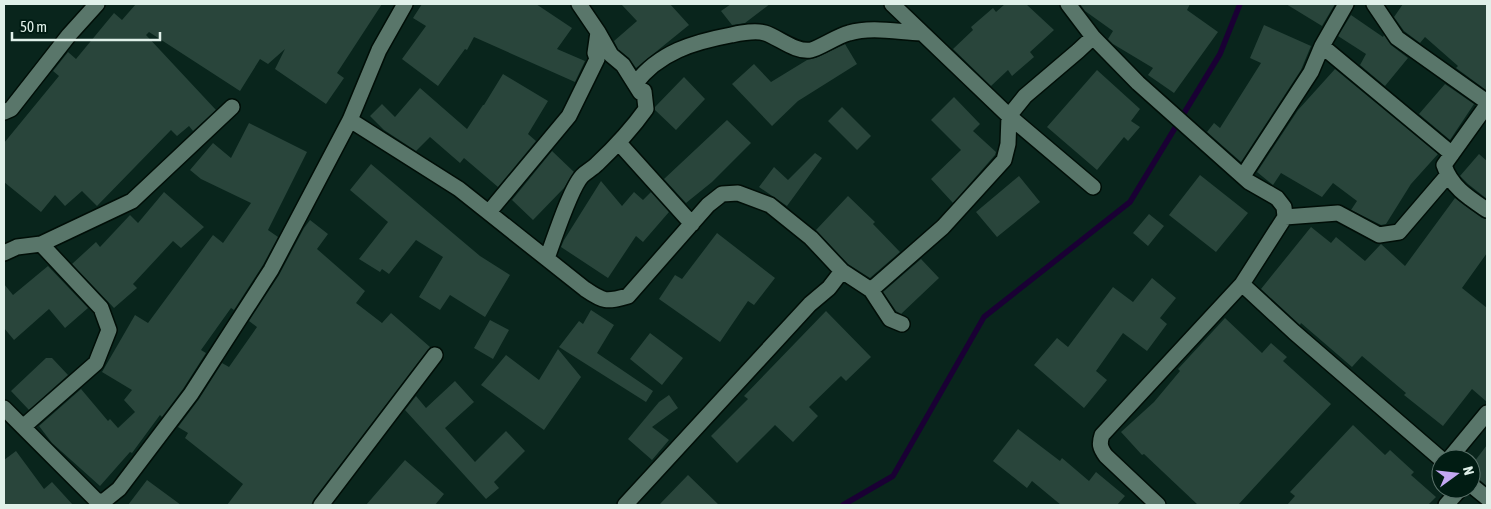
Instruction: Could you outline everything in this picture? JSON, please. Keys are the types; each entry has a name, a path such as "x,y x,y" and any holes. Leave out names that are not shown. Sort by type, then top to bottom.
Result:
{"street":[{"path":"4,112 12,109 69,35 98,4"},
{"path":"4,408 97,501 102,503 119,489 191,394 271,270 350,120 380,50 405,4"},
{"path":"547,258 573,190 581,176 618,143 646,109 644,91 640,92 623,65 611,55 579,4"},
{"path":"892,4 1009,116 1093,188"},
{"path":"1068,4 1093,37 1138,83 1249,182 1277,198 1284,207 1285,217 1242,284 1102,435 1100,448 1106,456 1158,505"},
{"path":"1243,176 1311,72 1322,46 1346,4"},
{"path":"1374,4 1397,38 1487,104 1444,165 1447,176 1457,188 1487,210"},
{"path":"635,84 644,72 664,57 700,40 745,32 764,32 792,47 810,50 851,32 873,30 921,32"},
{"path":"489,212 569,116 597,59 595,53 598,32"},
{"path":"871,290 943,227 1004,160 1008,144 1009,116 1025,96 1093,37"},
{"path":"1322,46 1452,154"},
{"path":"4,253 17,247 41,244 132,201 232,107"},
{"path":"350,120 459,189 600,300 612,300 628,296 708,205 722,194 738,193 770,205 812,238 842,271 871,290 890,319 902,324"},
{"path":"618,143 692,224"},
{"path":"1285,217 1338,213 1379,235 1399,232 1447,176"},
{"path":"23,426 96,363 109,330 101,308 41,244"},
{"path":"625,505 810,304 829,288 842,271"},
{"path":"1242,284 1294,332 1431,450"},
{"path":"321,505 436,355"},
{"path":"1457,449 1487,413"}],"building":[{"path":"136,4 382,4 337,73 344,78 326,104 275,69 285,49 268,64 260,59 240,91 149,32 146,35 216,110 193,131 189,126 177,136 171,130 97,206 82,191 65,206 55,195 41,212 4,182 4,143 59,76 53,71 68,52 76,59 114,13 122,20"},
{"path":"422,4 536,4 572,28 557,49 585,61 575,82 474,37 467,50 465,49 438,86 402,59 426,26 413,18"},
{"path":"621,4 670,4 689,25 636,68 629,58 618,49 614,41 637,21"},
{"path":"731,4 770,4 745,23 732,25 721,11"},
{"path":"1005,4 1026,4 1054,30 1030,52 1034,57 1012,76 1008,70 991,86 953,49 973,30 971,27 993,8 996,12"},
{"path":"1080,4 1190,4 1187,10 1218,32 1174,93 1148,75 1153,68 1113,44 1108,39 1113,31 1085,11"},
{"path":"1286,4 1335,4 1322,26"},
{"path":"1403,4 1487,4 1486,90 1456,68 1458,66 1425,37 1420,43 1404,31 1394,17"},
{"path":"1351,15 1383,37 1384,35 1391,45 1408,58 1385,86 1360,65 1366,54 1338,36"},
{"path":"1264,25 1311,46 1301,70 1241,162 1207,132 1214,123 1220,128 1261,63 1250,58"},
{"path":"845,44 857,64 798,101 772,126 732,84 754,64 771,82 807,60 818,57"},
{"path":"1335,69 1438,154 1411,184 1386,224 1381,225 1351,210 1357,201 1333,183 1322,197 1281,173 1273,185 1257,172 1298,110"},
{"path":"1097,70 1140,109 1131,121 1140,127 1128,141 1124,137 1097,170 1047,127"},
{"path":"503,74 548,101 528,134 536,141 498,187 464,158 460,163 430,137 416,151 384,130 370,116 382,104 395,117 420,88 467,129"},
{"path":"684,77 705,99 676,130 655,110 655,107"},
{"path":"1445,84 1474,104 1450,140 1419,114"},
{"path":"954,97 980,124 973,131 996,152 953,203 931,179 961,150 931,120"},
{"path":"842,107 871,136 857,150 828,121"},
{"path":"727,120 751,143 712,182 686,203 664,179"},
{"path":"249,123 307,152 268,230 278,237 263,265 234,310 231,308 201,350 206,353 183,389 162,417 160,415 132,453 130,452 100,486 52,443 39,426 81,389 108,421 110,419 118,428 135,412 124,400 132,390 102,372 135,315 148,323 213,235 223,243 251,203 201,179 190,170 213,143 231,158"},
{"path":"552,151 574,172 564,188 533,220 512,200"},
{"path":"815,153 822,158 787,206 759,187 774,167 788,180"},
{"path":"1479,154 1487,161 1487,199 1460,176"},
{"path":"371,164 480,256 510,275 485,317 450,295 440,310 419,297 443,257 416,240 389,274 382,269 380,272 359,259 388,222 350,190"},
{"path":"1200,175 1248,213 1216,252 1169,215"},
{"path":"1019,176 1040,202 997,237 976,212"},
{"path":"601,181 622,206 634,192 643,200 651,192 669,212 643,242 636,236 608,278 561,247"},
{"path":"164,192 204,227 181,248 173,241 133,284 137,288 114,308 72,264 96,242 100,247 130,215 138,223"},
{"path":"848,196 875,222 873,224 900,252 870,278 848,264 816,230"},
{"path":"1455,198 1482,218 1487,219 1487,253 1462,288 1487,308 1487,402 1472,389 1443,426 1404,395 1406,393 1362,356 1352,367 1301,323 1300,325 1261,289 1311,227 1331,243 1336,237 1365,261 1381,244 1405,266"},
{"path":"1149,214 1164,226 1148,246 1133,233"},
{"path":"310,220 328,234 317,249 365,291 356,303 382,323 391,313 430,347 311,505 227,505 243,484 185,438 188,433 178,427 222,363 229,367 257,327 249,321 279,275"},
{"path":"717,233 775,278 754,305 748,301 720,342 659,299 675,275 682,279"},
{"path":"921,259 939,278 901,314 896,311 883,292"},
{"path":"48,266 88,308 65,328 49,309 14,340 4,328 4,284 13,295"},
{"path":"1152,278 1176,298 1160,318 1167,324 1147,351 1123,333 1096,371 1107,380 1084,408 1034,365 1057,338 1068,347 1113,287 1133,302"},
{"path":"591,310 614,325 597,353 653,391 646,402 559,347 579,321 583,324"},
{"path":"826,311 871,357 846,381 841,376 809,407 818,416 793,442 775,425 737,463 711,436 748,399 744,396"},
{"path":"1225,318 1262,353 1271,343 1287,357 1283,361 1331,404 1238,505 1198,505 1144,454 1142,455 1121,432 1154,402 1180,371 1178,369"},
{"path":"490,320 509,330 493,359 474,348"},
{"path":"650,333 683,358 662,385 630,359"},
{"path":"558,349 581,377 544,430 481,385 506,355 539,380"},
{"path":"46,358 52,358 68,375 29,410 11,391"},
{"path":"455,381 474,402 445,428 475,462 506,431 525,451 494,482 499,488 486,499 405,410 416,396 426,408"},
{"path":"669,395 678,408 652,427 669,440 652,460 628,439 659,402"},
{"path":"1353,425 1385,455 1390,450 1414,472 1411,475 1431,493 1431,499 1434,499 1428,505 1287,505 1295,496 1290,492"},
{"path":"1018,429 1060,461 1062,458 1089,481 1096,472 1125,496 1117,505 1061,505 1032,481 1027,488 993,461"},
{"path":"1487,445 1487,486 1481,481 1481,453"},
{"path":"16,451 44,489 52,482 73,505 4,505 4,460"},
{"path":"405,460 444,494 435,505 366,505"},
{"path":"688,475 719,505 659,505"},
{"path":"147,480 181,505 128,505"}],"waterway":[{"path":"843,505 893,476 984,317 1130,202 1220,54 1240,4"}]}
